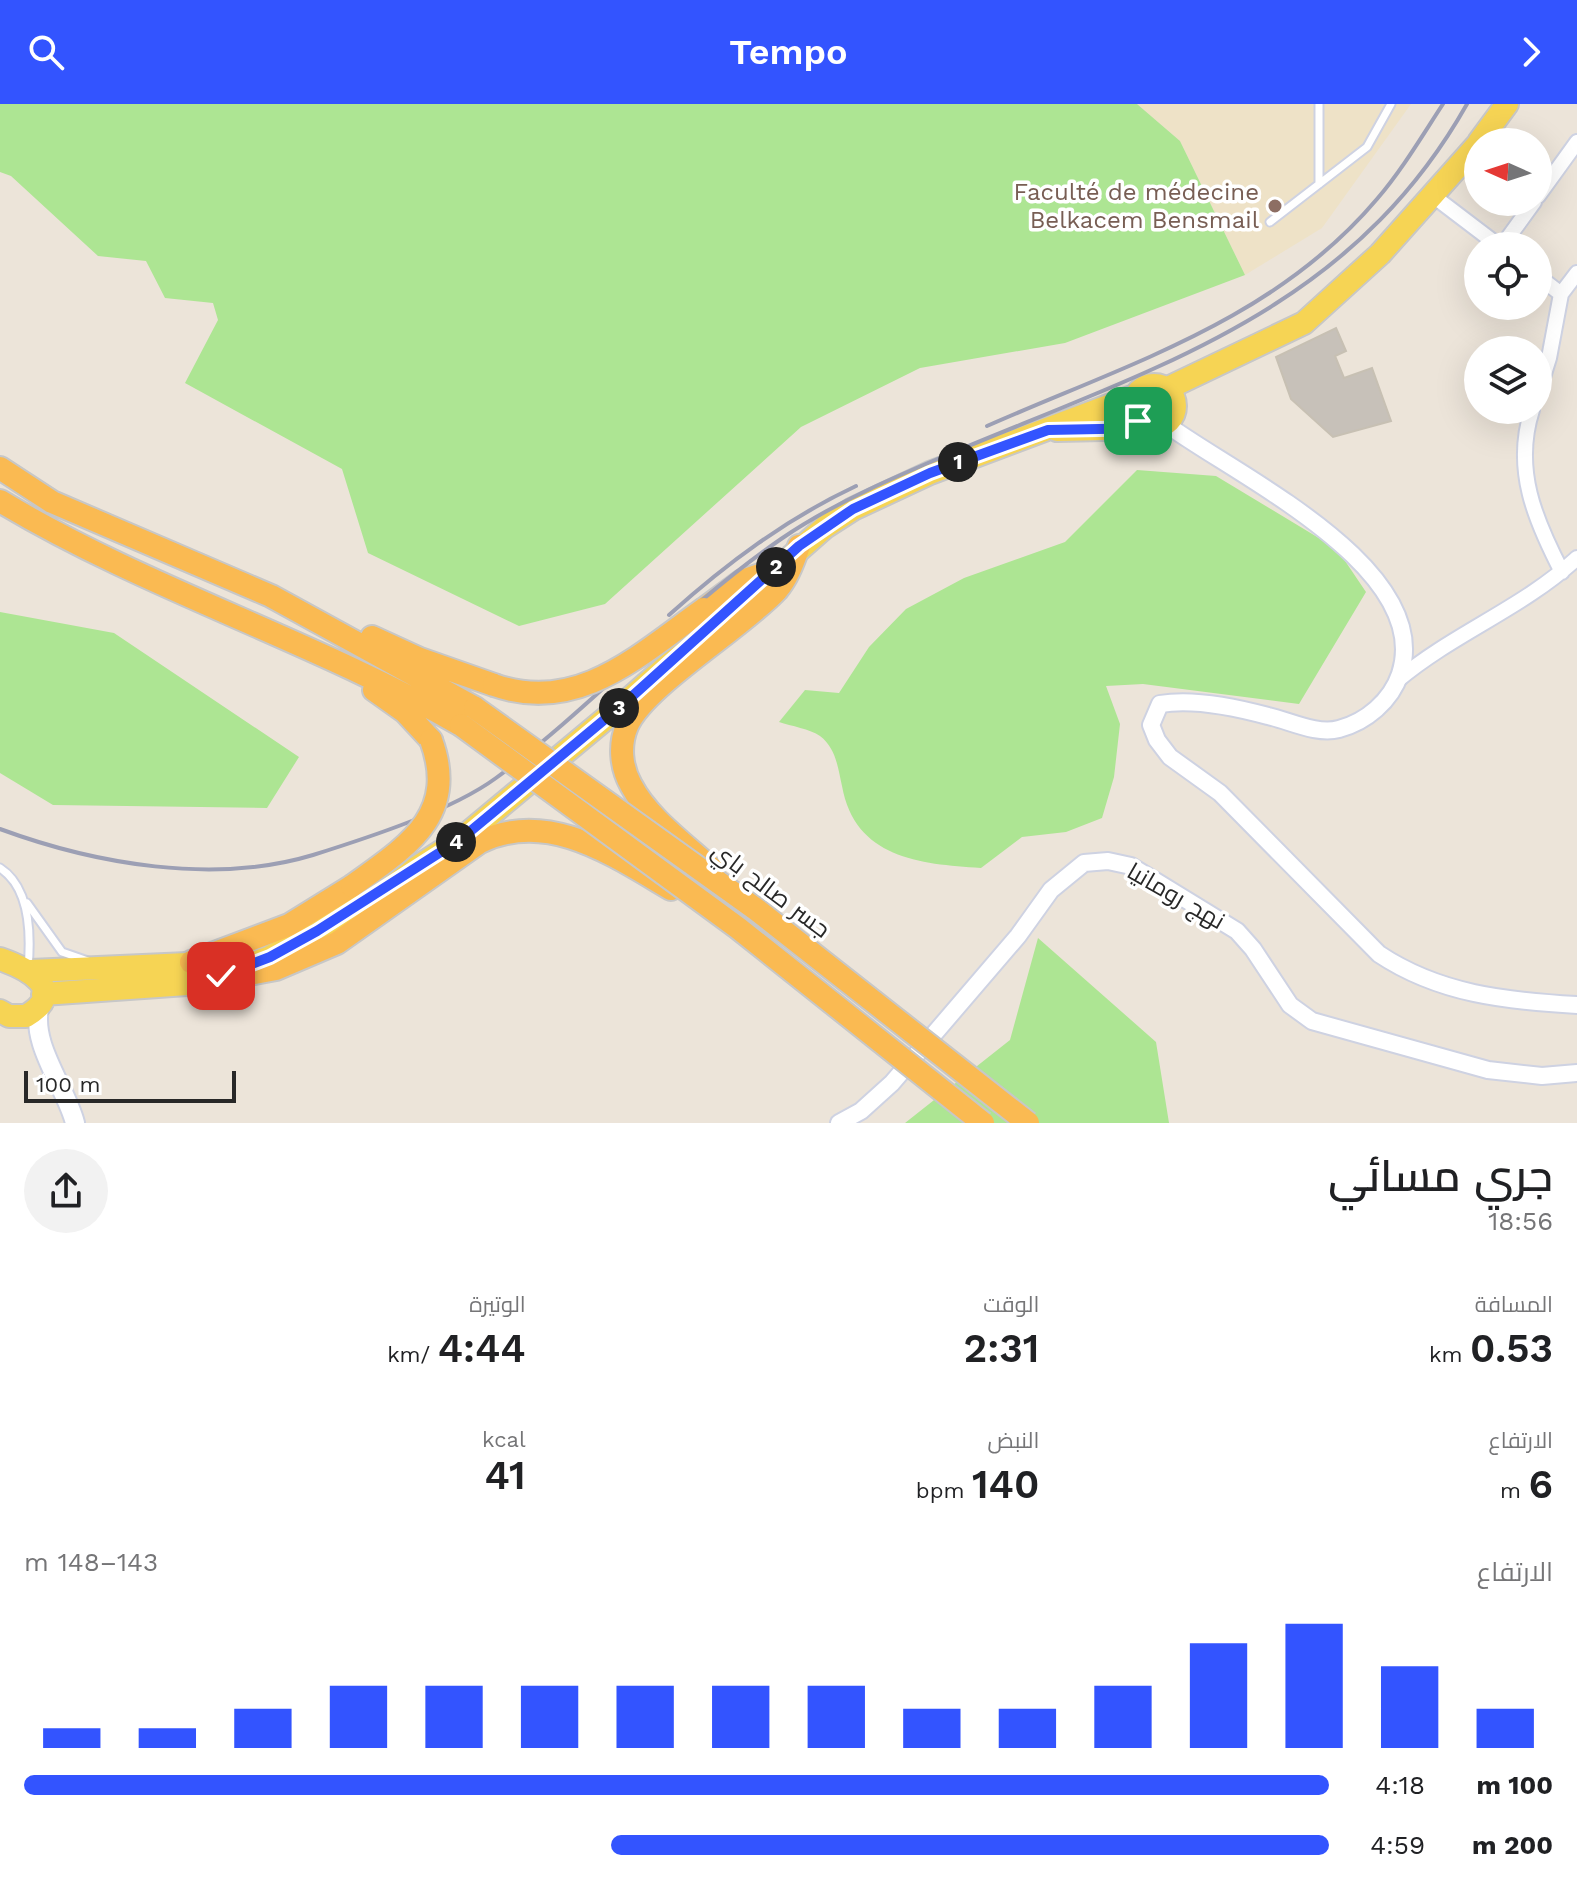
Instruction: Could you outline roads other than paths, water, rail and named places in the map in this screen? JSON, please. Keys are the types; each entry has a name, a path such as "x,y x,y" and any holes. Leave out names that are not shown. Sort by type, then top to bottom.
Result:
{"highway":[{"path":"0,468 52,502 271,596 327,616 420,659 494,685 543,694 583,687 609,676 742,581 772,571"},
{"path":"0,501 53,533 407,694 468,717"},
{"path":"757,910 647,807 632,788 623,759 624,735 637,710 777,590 799,546"},
{"path":"271,596 468,717 983,1123"},
{"path":"191,962 289,925 352,886 405,847 429,820 439,780 431,740 405,712 370,687 262,626"},
{"name":"جسر صالح باي","path":"468,717 757,910 1028,1123"},
{"path":"201,983 254,974 302,960 360,928 480,842 499,832 524,829 570,837 600,848 738,928"}],"main road":[{"path":"1490,128 1507,104"},
{"path":"1166,389 1304,323 1380,254 1464,160"},
{"path":"4,1014 26,1016 41,1000 201,983 270,957 317,931 461,839 628,700 799,546 853,509 891,490 1135,396 1149,385 1166,389 1174,398 1175,409 1158,426 1048,430"},
{"path":"1135,396 1134,416 1158,426"},
{"path":"0,959 28,970 42,985 37,1013 43,1045 70,1101 75,1123"},
{"path":"0,974 191,962 239,967"},
{"path":"4,1014 43,1045"}],"street":[{"path":"1552,177 1577,142"},
{"path":"1432,195 1481,232"},
{"path":"1511,232 1523,216"},
{"path":"1552,342 1561,294 1577,273"},
{"path":"1552,287 1561,294"},
{"path":"1529,424 1524,451 1526,481 1536,522 1562,572"},
{"path":"1158,426 1330,532 1358,560 1394,608 1404,632 1405,659 1398,680 1379,707 1360,721 1337,730 1318,730 1263,714 1192,702 1160,704 1151,725 1157,740 1170,757 1220,793 1354,931 1406,972 1473,994 1577,1005"},
{"path":"1398,680 1453,639 1522,603 1577,558"},
{"name":"نهج رومانيا","path":"839,1123 861,1111 892,1083 1018,936 1062,878 1084,863 1097,860 1131,866 1237,931 1253,949 1290,1005 1312,1021 1488,1070 1542,1076 1577,1073"}],"lane":[{"path":"1319,104 1319,184"},
{"path":"1270,222 1367,147 1391,104"},
{"path":"1,866 62,952 105,967"},
{"path":"25,900 31,942 28,970"}],"railway":[{"path":"987,426 1196,335 1292,277 1336,241 1377,199 1443,104"},
{"path":"0,829 115,861 196,869 236,869 313,855 456,802 496,778 532,750 707,596 802,525 895,478 1182,355 1249,320 1311,279 1369,231 1421,173 1467,104"},
{"path":"669,615 758,543 856,486"}],"place":[{"name":"Faculté de médecine Belkacem Bensmail","path":"1275,206"}]}
